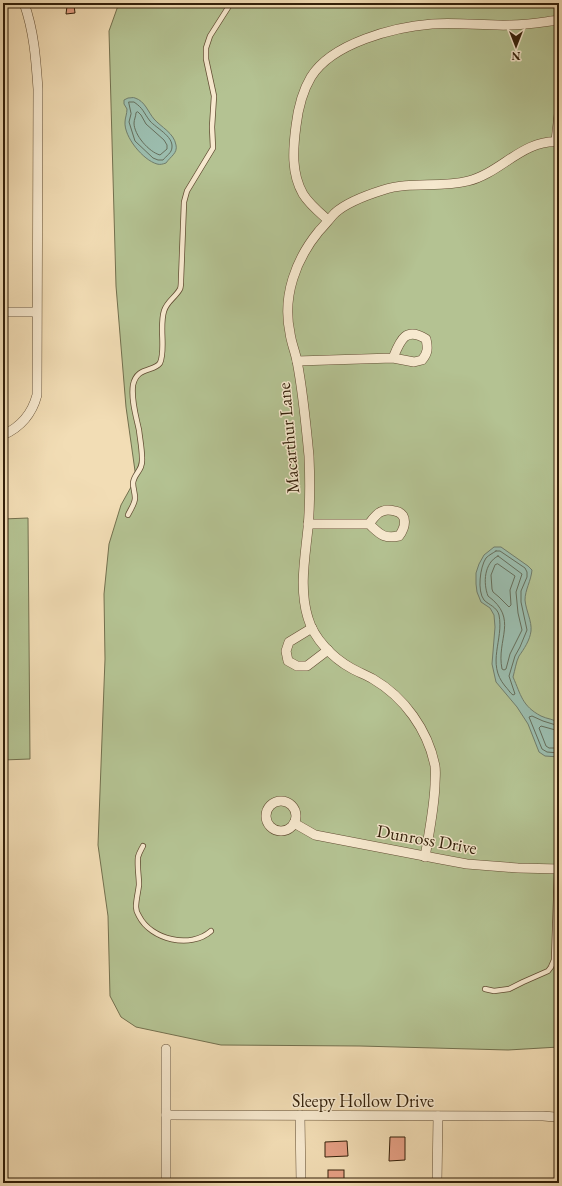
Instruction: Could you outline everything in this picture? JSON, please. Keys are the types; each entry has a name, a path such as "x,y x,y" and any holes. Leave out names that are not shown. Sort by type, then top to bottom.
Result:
{"street":[{"path":"3,435 19,425 29,415 34,406 37,395 36,312 38,89 33,37 24,3"},
{"path":"328,220 303,195 294,164 294,140 297,112 312,76 337,52 383,33 406,27 433,24 511,25 559,20"},
{"path":"558,142 559,114"},
{"name":"Macarthur Lane","path":"426,857 434,801 435,768 430,748 421,729 409,710 397,697 372,679 350,668 328,650 312,628 309,621 304,595 304,578 308,524 309,458 297,361 289,331 288,298 294,272 299,260 310,241 337,211 384,189 400,186 452,185 478,178 492,172 521,151 531,147 558,142"},
{"path":"3,312 36,312"},
{"path":"297,361 392,358"},
{"path":"308,524 368,524"},
{"path":"312,628 289,642 286,651 288,661 297,666 307,666 328,650"},
{"name":"Dunross Drive","path":"294,823 315,835 426,857 467,864 558,869"},
{"path":"166,1049 166,1183"},
{"name":"Sleepy Hollow Drive","path":"166,1115 544,1116 559,1119"},
{"path":"300,1116 301,1183"},
{"path":"437,1183 438,1116"}],"lane":[{"path":"128,515 135,498 133,490 134,479 142,468 139,430 134,409 133,385 137,376 144,370 156,366 162,357 161,325 164,311 168,302 180,289 184,202 187,191 211,153 214,143 212,127 214,96 206,59 206,48 210,36 232,3"},
{"path":"143,846 138,856 139,884 136,908 142,922 158,935 170,939 196,939 206,936 212,931"},
{"path":"485,989 494,991 509,990 523,982 543,974 551,968 554,960 559,853"}],"green space":[{"path":"119,3 559,3 559,1047 508,1050 360,1046 221,1045 136,1027 121,1017 110,996 108,916 98,845 105,659 104,594 109,544 121,505 136,478 126,407 116,286 109,31"},
{"path":"28,518 30,759 3,760 3,519"}],"water":[{"path":"128,98 138,99 146,107 154,119 173,137 176,150 166,163 157,164 152,162 140,153 131,141 125,122 127,109 124,104 124,100"},
{"path":"494,547 501,547 532,570 525,600 531,623 531,631 529,638 518,658 513,677 520,695 530,708 541,716 559,723 559,757 545,756 539,752 528,724 517,707 496,682 492,664 495,627 494,615 490,608 481,602 476,584 476,573 479,564 484,555"}],"building":[{"path":"74,5 75,13 66,14 67,6"},
{"path":"390,1137 405,1137 405,1160 389,1161"},
{"path":"347,1141 348,1156 325,1157 325,1142"},
{"path":"328,1170 344,1170 344,1183 328,1183"}]}
